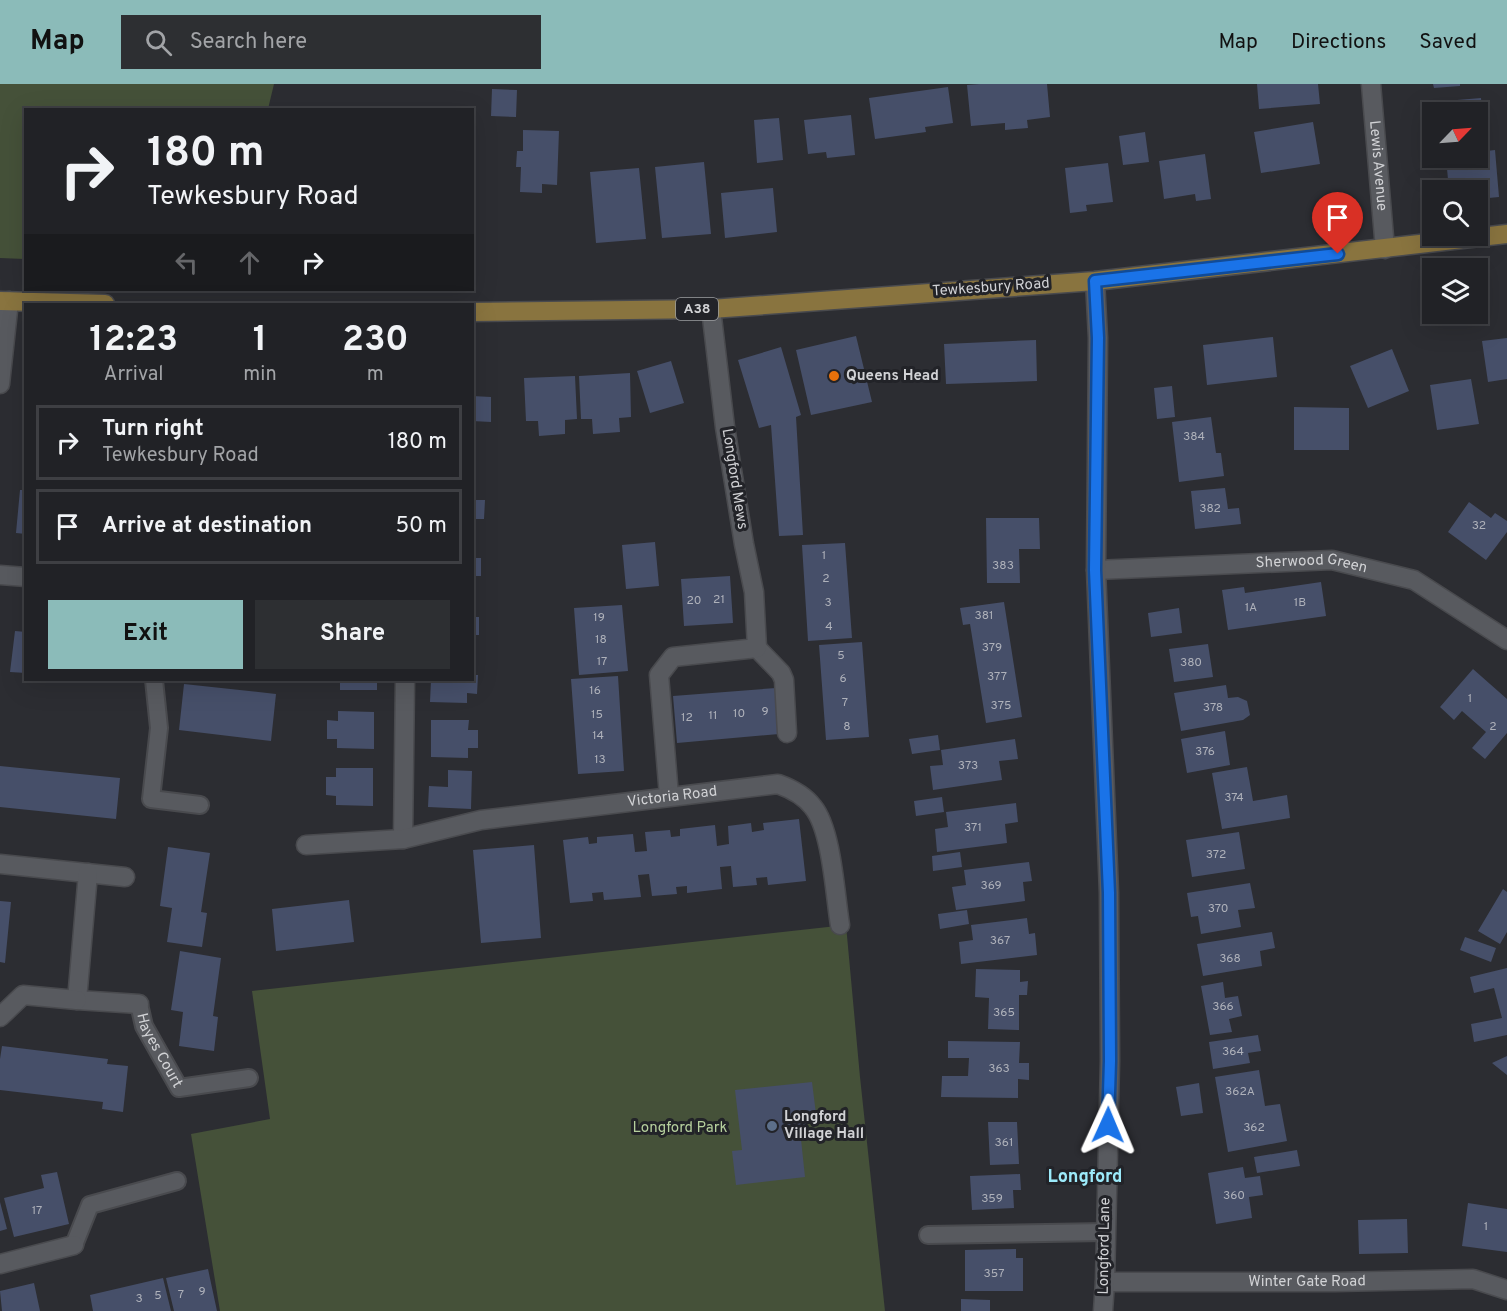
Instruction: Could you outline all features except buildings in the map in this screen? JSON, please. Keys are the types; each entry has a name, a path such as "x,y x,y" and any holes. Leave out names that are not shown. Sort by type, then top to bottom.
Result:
{"main road":[{"name":"Tewkesbury Road","path":"474,312 711,309 1095,281 1507,234"},
{"path":"4,301 71,303"}],"street":[{"name":"Lewis Avenue","path":"1371,84 1385,249"},
{"name":"Longford Lane","path":"1095,281 1098,338 1095,570 1109,893 1110,1061 1103,1311"},
{"path":"0,384 4,301"},
{"name":"Longford Mews","path":"711,309 725,427 754,592 757,648"},
{"name":"Sherwood Green","path":"1095,570 1332,560 1414,580 1507,640"},
{"path":"0,575 24,577"},
{"path":"669,796 659,675 673,657 757,648 781,673 784,680 787,734"},
{"path":"404,839 405,681"},
{"name":"Victoria Road","path":"306,845 404,839 481,820 778,784 792,789 805,798 823,824 830,855 840,926"},
{"path":"0,864 125,877"},
{"path":"77,1000 88,873"},
{"name":"Hayes Court","path":"0,1017 23,995 139,1004"},
{"path":"0,1264 74,1245"},
{"name":"Winter Gate Road","path":"1105,1282 1336,1282 1473,1279 1507,1290"}],"lane":[{"path":"154,681 159,728 151,800 200,805"},
{"name":"Hayes Court","path":"139,1004 144,1026 179,1089 249,1078"},
{"path":"74,1245 90,1205 177,1181"},
{"path":"928,1235 1106,1232"}],"green space":[{"path":"0,84 274,84 268,108 24,108 24,259 0,258"},
{"name":"Longford Park","path":"846,925 885,1311 220,1311 191,1134 270,1119 252,991"}],"place":[{"name":"Queens Head","path":"834,376"},
{"name":"Longford Village Hall","path":"772,1126"}],"district":[{"name":"Longford","path":"1085,1177"}],"route":[{"path":"1108,1125 1109,893 1095,570 1098,338 1095,281 1338,254"}]}
